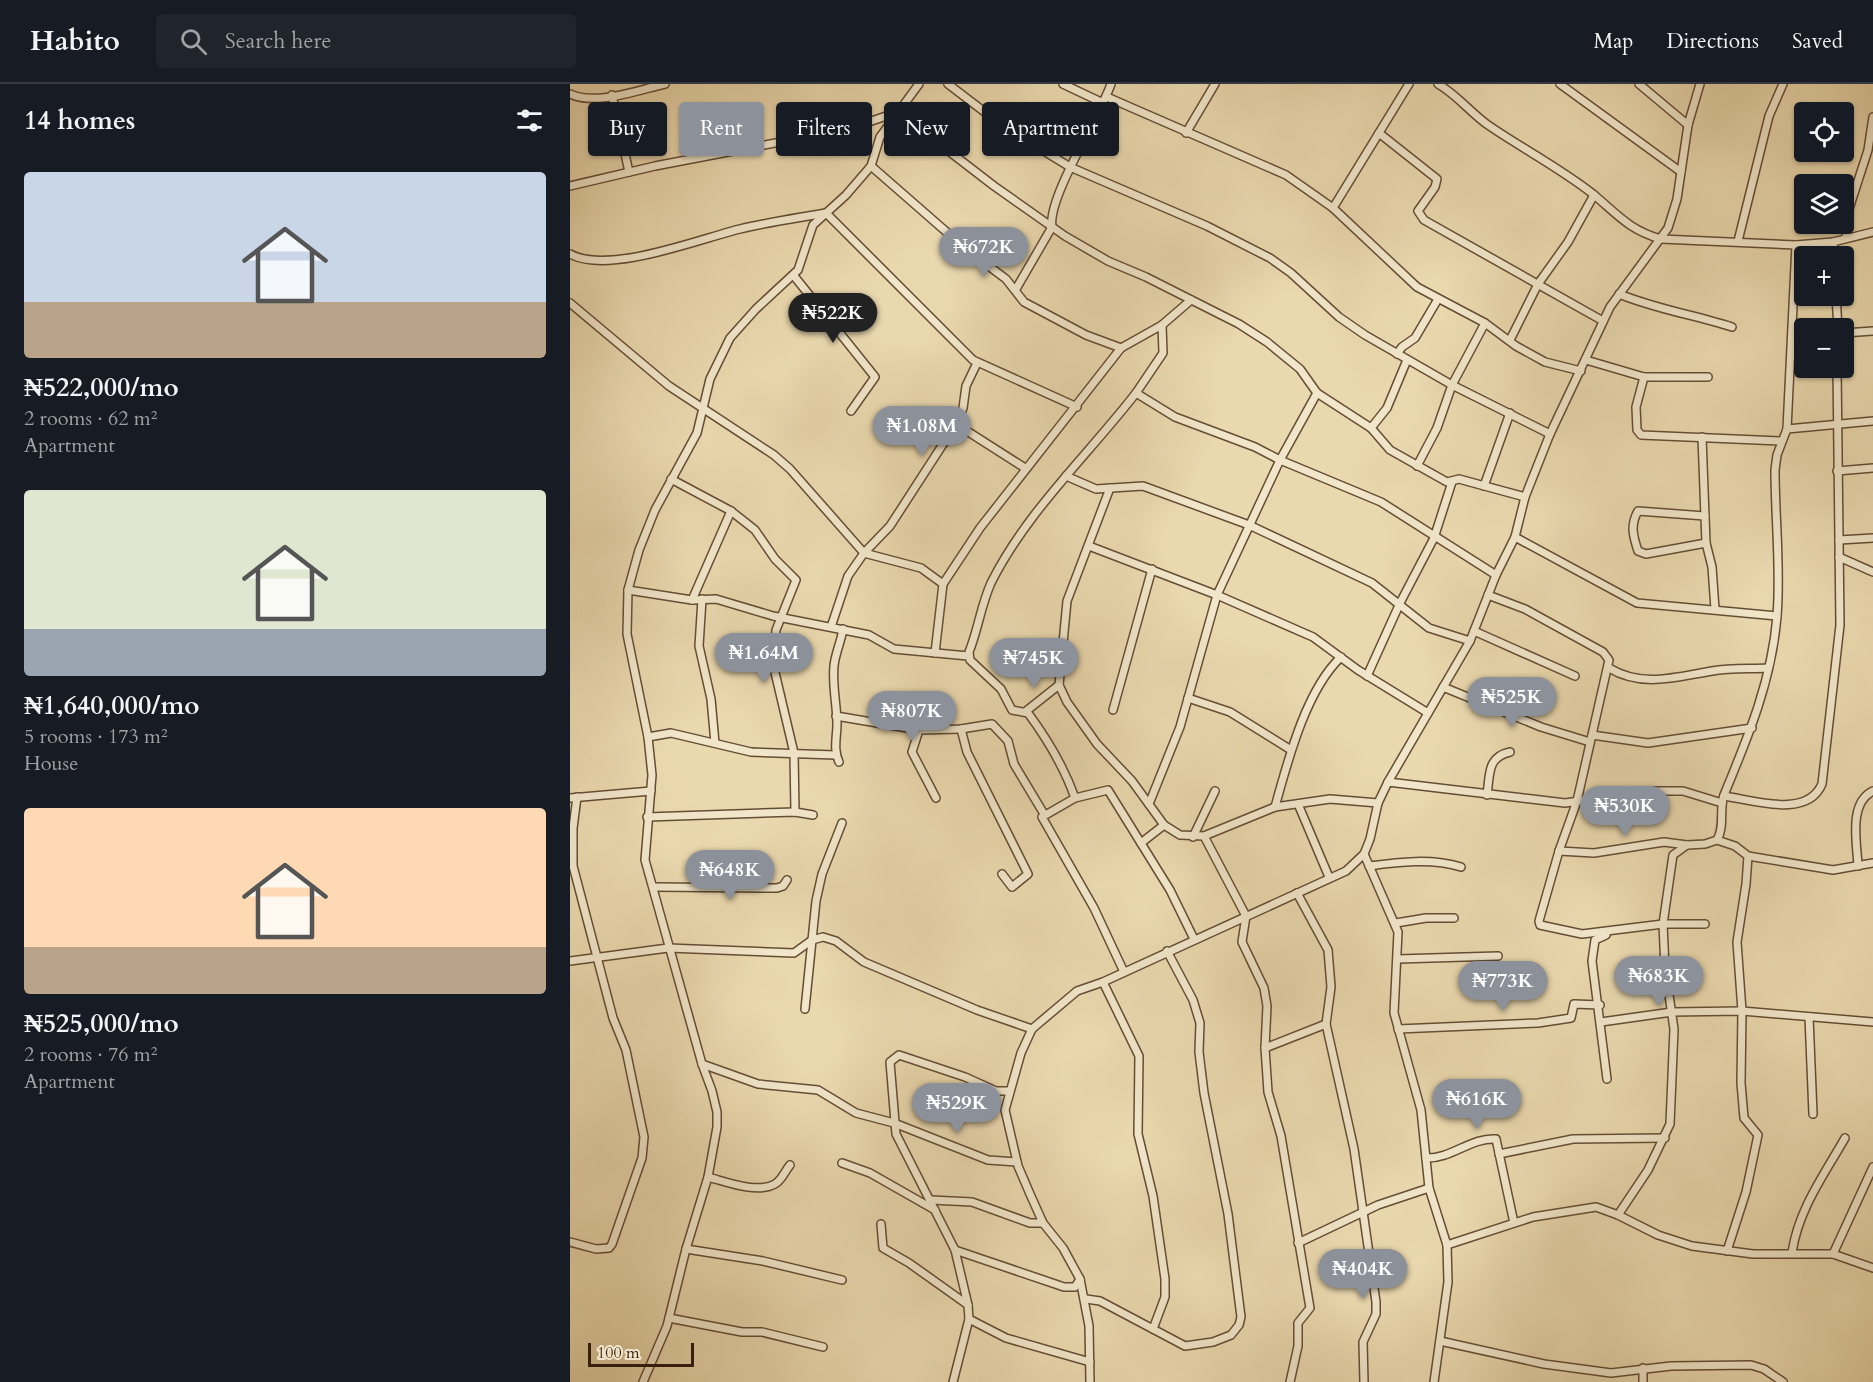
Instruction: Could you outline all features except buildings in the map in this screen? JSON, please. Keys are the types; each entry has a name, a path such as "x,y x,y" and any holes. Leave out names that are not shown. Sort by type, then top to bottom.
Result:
{"street":[{"path":"570,94 583,98 612,95 665,84"},
{"path":"906,102 919,84"},
{"path":"948,84 1003,126 1070,167 1197,222 1270,258 1291,273 1339,318 1407,360 1550,434"},
{"path":"1063,84 1269,167 1333,208 1401,273 1438,299 1485,323 1516,346 1545,362 1581,370"},
{"path":"1016,289 1052,227 1052,215 1070,167 1111,84"},
{"path":"1186,133 1215,84"},
{"path":"1333,208 1409,84"},
{"path":"1438,84 1486,123 1593,195 1618,219 1634,229 1661,239 1796,245 1833,242 1873,232"},
{"path":"1560,84 1681,172"},
{"path":"1639,84 1688,125"},
{"path":"1090,1382 1086,1299 1080,1279 1063,1248 1043,1223 1017,1162 1006,1120 1008,1091 1032,1029 1077,991 1103,982 1346,871 1364,854 1370,839 1378,803 1388,782 1470,641 1496,575 1515,537 1525,497 1550,434 1603,321 1619,294 1661,239 1677,199 1688,125 1700,84"},
{"path":"1738,241 1769,116 1783,84"},
{"path":"612,95 629,172"},
{"path":"570,186 629,172 848,129 884,117"},
{"path":"1846,238 1848,212 1868,150 1873,117"},
{"path":"643,1382 669,1318 686,1249 708,1177 717,1127 717,1112 668,948 645,860 651,791 648,737 627,634 628,590 639,550 671,479 697,433 710,379 730,338 756,309 794,276 801,264 813,225 871,166 884,132"},
{"path":"1379,133 1437,179 1435,187 1418,214 1603,321"},
{"path":"957,156 1052,227 1108,261 1146,277 1239,324 1284,354 1300,369 1317,393 1371,428 1390,450 1417,466 1452,482 1459,479 1525,497"},
{"path":"871,166 1016,289 1019,296 1031,306 1086,335 1121,348"},
{"path":"1510,340 1538,284 1568,242 1593,195"},
{"path":"570,254 576,257 606,260 649,254 741,229 826,213"},
{"path":"826,213 977,363 1077,407"},
{"path":"1833,242 1833,246"},
{"path":"1717,840 1720,834 1723,799 1752,728 1768,669 1777,616 1775,470 1781,441 1787,429 1796,245"},
{"path":"794,276 875,376 851,411"},
{"path":"1619,294 1657,308 1692,314 1732,327"},
{"path":"1397,354 1402,346 1415,338 1438,299"},
{"path":"935,653 943,584 980,528 1024,468 1077,407 1121,348 1162,326 1191,300"},
{"path":"570,303 703,411 774,455 790,469 864,553 921,568 943,584"},
{"path":"1417,466 1437,428 1452,384 1485,323"},
{"path":"968,656 991,584 1038,509 1136,393 1163,353 1162,326"},
{"path":"1854,332 1873,331"},
{"path":"1371,428 1387,408 1407,360"},
{"path":"1586,360 1644,377 1708,376"},
{"path":"831,627 843,584 864,553 890,525 956,424 963,408 966,386 977,363"},
{"path":"1644,377 1636,407 1637,430 1641,435 1781,441"},
{"path":"1388,782 1564,802 1672,791 1723,799 1788,805 1806,801 1821,788 1840,625 1837,378"},
{"path":"1136,393 1175,417 1256,447 1280,460 1381,502 1434,538 1496,575"},
{"path":"1149,804 1170,758 1217,596 1280,460 1317,393"},
{"path":"1484,486 1510,413"},
{"path":"1787,429 1873,421"},
{"path":"956,424 1024,468"},
{"path":"1702,437 1706,543 1713,567 1715,609"},
{"path":"1837,471 1873,468"},
{"path":"1066,476 1096,489 1143,486 1249,525 1372,583 1429,628 1470,641"},
{"path":"671,479 731,511 755,530 775,559 796,580 776,630 773,664 794,753 795,812"},
{"path":"1367,676 1400,603 1434,538 1452,482"},
{"path":"1110,488 1067,600 1059,685 1072,709 1097,744 1132,781 1164,825 1180,835 1204,836 1275,807 1330,799 1378,803"},
{"path":"692,600 731,511"},
{"path":"1705,516 1638,511 1633,520 1633,534 1638,551 1646,554 1706,543"},
{"path":"1515,537 1636,603 1777,616"},
{"path":"1839,540 1873,538"},
{"path":"1089,546 1314,637 1367,676 1428,713"},
{"path":"1839,557 1864,570 1873,572"},
{"path":"1113,710 1152,570"},
{"path":"628,590 692,600 716,599 782,617 873,636 894,649 968,656 1001,689 1012,710 1025,712 1044,735 1067,776 1075,798"},
{"path":"1488,595 1525,609 1608,656 1609,668 1577,801 1559,851 1539,921 1540,925 1576,934 1608,933 1663,924 1705,924"},
{"path":"702,599 699,638 711,699 715,743"},
{"path":"648,737 670,733 751,752 794,753 837,758 834,664 843,629"},
{"path":"1474,631 1575,676"},
{"path":"1275,807 1291,750 1321,679 1341,657"},
{"path":"1609,668 1636,679 1653,681 1714,671 1768,669"},
{"path":"1025,712 1059,685"},
{"path":"1443,687 1541,727 1591,739 1648,743 1752,728"},
{"path":"1188,698 1230,712 1291,750"},
{"path":"836,716 920,730 961,729 992,724 1004,735 1014,764 1044,814 1042,817 1094,908 1124,972"},
{"path":"961,729 968,752 1028,874 1012,887 1002,874"},
{"path":"920,730 912,752 936,798"},
{"path":"1487,795 1493,759 1497,755 1510,752"},
{"path":"1044,814 1075,798 1108,790 1170,890 1194,939"},
{"path":"570,1242 596,1249 609,1248 642,1158 644,1137 626,1050 614,1018 573,866 574,798 651,791"},
{"path":"1192,837 1215,791"},
{"path":"1858,866 1857,812 1860,801 1873,791"},
{"path":"1298,804 1329,877"},
{"path":"647,817 795,812 813,815"},
{"path":"805,1009 816,901 822,874 842,823"},
{"path":"1141,843 1164,825"},
{"path":"1204,836 1246,915 1242,942 1266,998 1265,1048 1270,1102 1281,1136 1293,1197 1298,1244 1310,1308 1298,1323 1298,1346 1290,1382"},
{"path":"1559,851 1611,851 1664,842 1705,844 1717,840 1735,846 1748,856 1833,870 1873,863"},
{"path":"1618,1215 1648,1170 1665,1138 1671,1112 1672,1012 1665,968 1663,924 1673,855 1687,844"},
{"path":"1364,854 1396,923 1398,959 1394,1013 1421,1110 1429,1188 1447,1245 1449,1282 1434,1382"},
{"path":"1727,1251 1746,1192 1758,1135 1744,1118 1743,1112 1742,1011 1737,942 1748,856"},
{"path":"1369,866 1397,862 1446,862 1461,867"},
{"path":"653,887 777,888 783,886 787,880"},
{"path":"1296,893 1329,953 1331,987 1326,1024 1354,1149 1376,1312 1364,1342 1364,1382"},
{"path":"1396,923 1426,918 1454,918"},
{"path":"1607,1079 1600,1005 1592,961 1594,941 1608,933"},
{"path":"570,961 668,948 788,953 800,951 812,940 823,937 836,940 864,962 977,1010 1032,1029"},
{"path":"1086,1299 1100,1301 1185,1346 1213,1342 1231,1335 1239,1325 1241,1317 1228,1214 1204,1093 1199,1052 1200,1023 1193,1000 1167,951"},
{"path":"1398,959 1498,956"},
{"path":"1103,982 1139,1056 1138,1134 1153,1196 1165,1279 1165,1297 1153,1329"},
{"path":"1398,1029 1538,1023 1571,1018 1574,1004 1600,1005"},
{"path":"1601,1022 1672,1012 1742,1011 1873,1022"},
{"path":"1809,1017 1813,1114"},
{"path":"1265,1048 1326,1024"},
{"path":"953,1382 969,1319 968,1305 955,1250 896,1134 890,1062 895,1056 965,1077 996,1091 1008,1091"},
{"path":"702,1064 758,1084 818,1090 856,1113 894,1123 988,1160 1017,1162"},
{"path":"1426,1158 1441,1157 1494,1138 1514,1223"},
{"path":"1499,1154 1573,1139 1665,1138"},
{"path":"1792,1253 1794,1240 1815,1186 1845,1138"},
{"path":"842,1163 870,1173 935,1210"},
{"path":"708,1177 750,1187 766,1187 780,1179 789,1165"},
{"path":"1833,1254 1873,1167"},
{"path":"1298,1244 1362,1215 1378,1205 1429,1188"},
{"path":"931,1200 972,1202 1030,1223 1043,1223"},
{"path":"1447,1245 1514,1223 1596,1207 1658,1235 1692,1246 1753,1254 1833,1254 1873,1268"},
{"path":"881,1224 883,1248 909,1263 968,1305"},
{"path":"686,1249 763,1261 842,1281"},
{"path":"955,1250 1064,1287 1075,1287 1080,1279"},
{"path":"669,1318 742,1332 762,1332 823,1347"},
{"path":"969,1319 1006,1338 1090,1362"},
{"path":"1440,1341 1544,1364 1611,1372 1643,1368 1751,1365 1764,1369 1783,1382"},
{"path":"1643,1368 1643,1382"}]}
